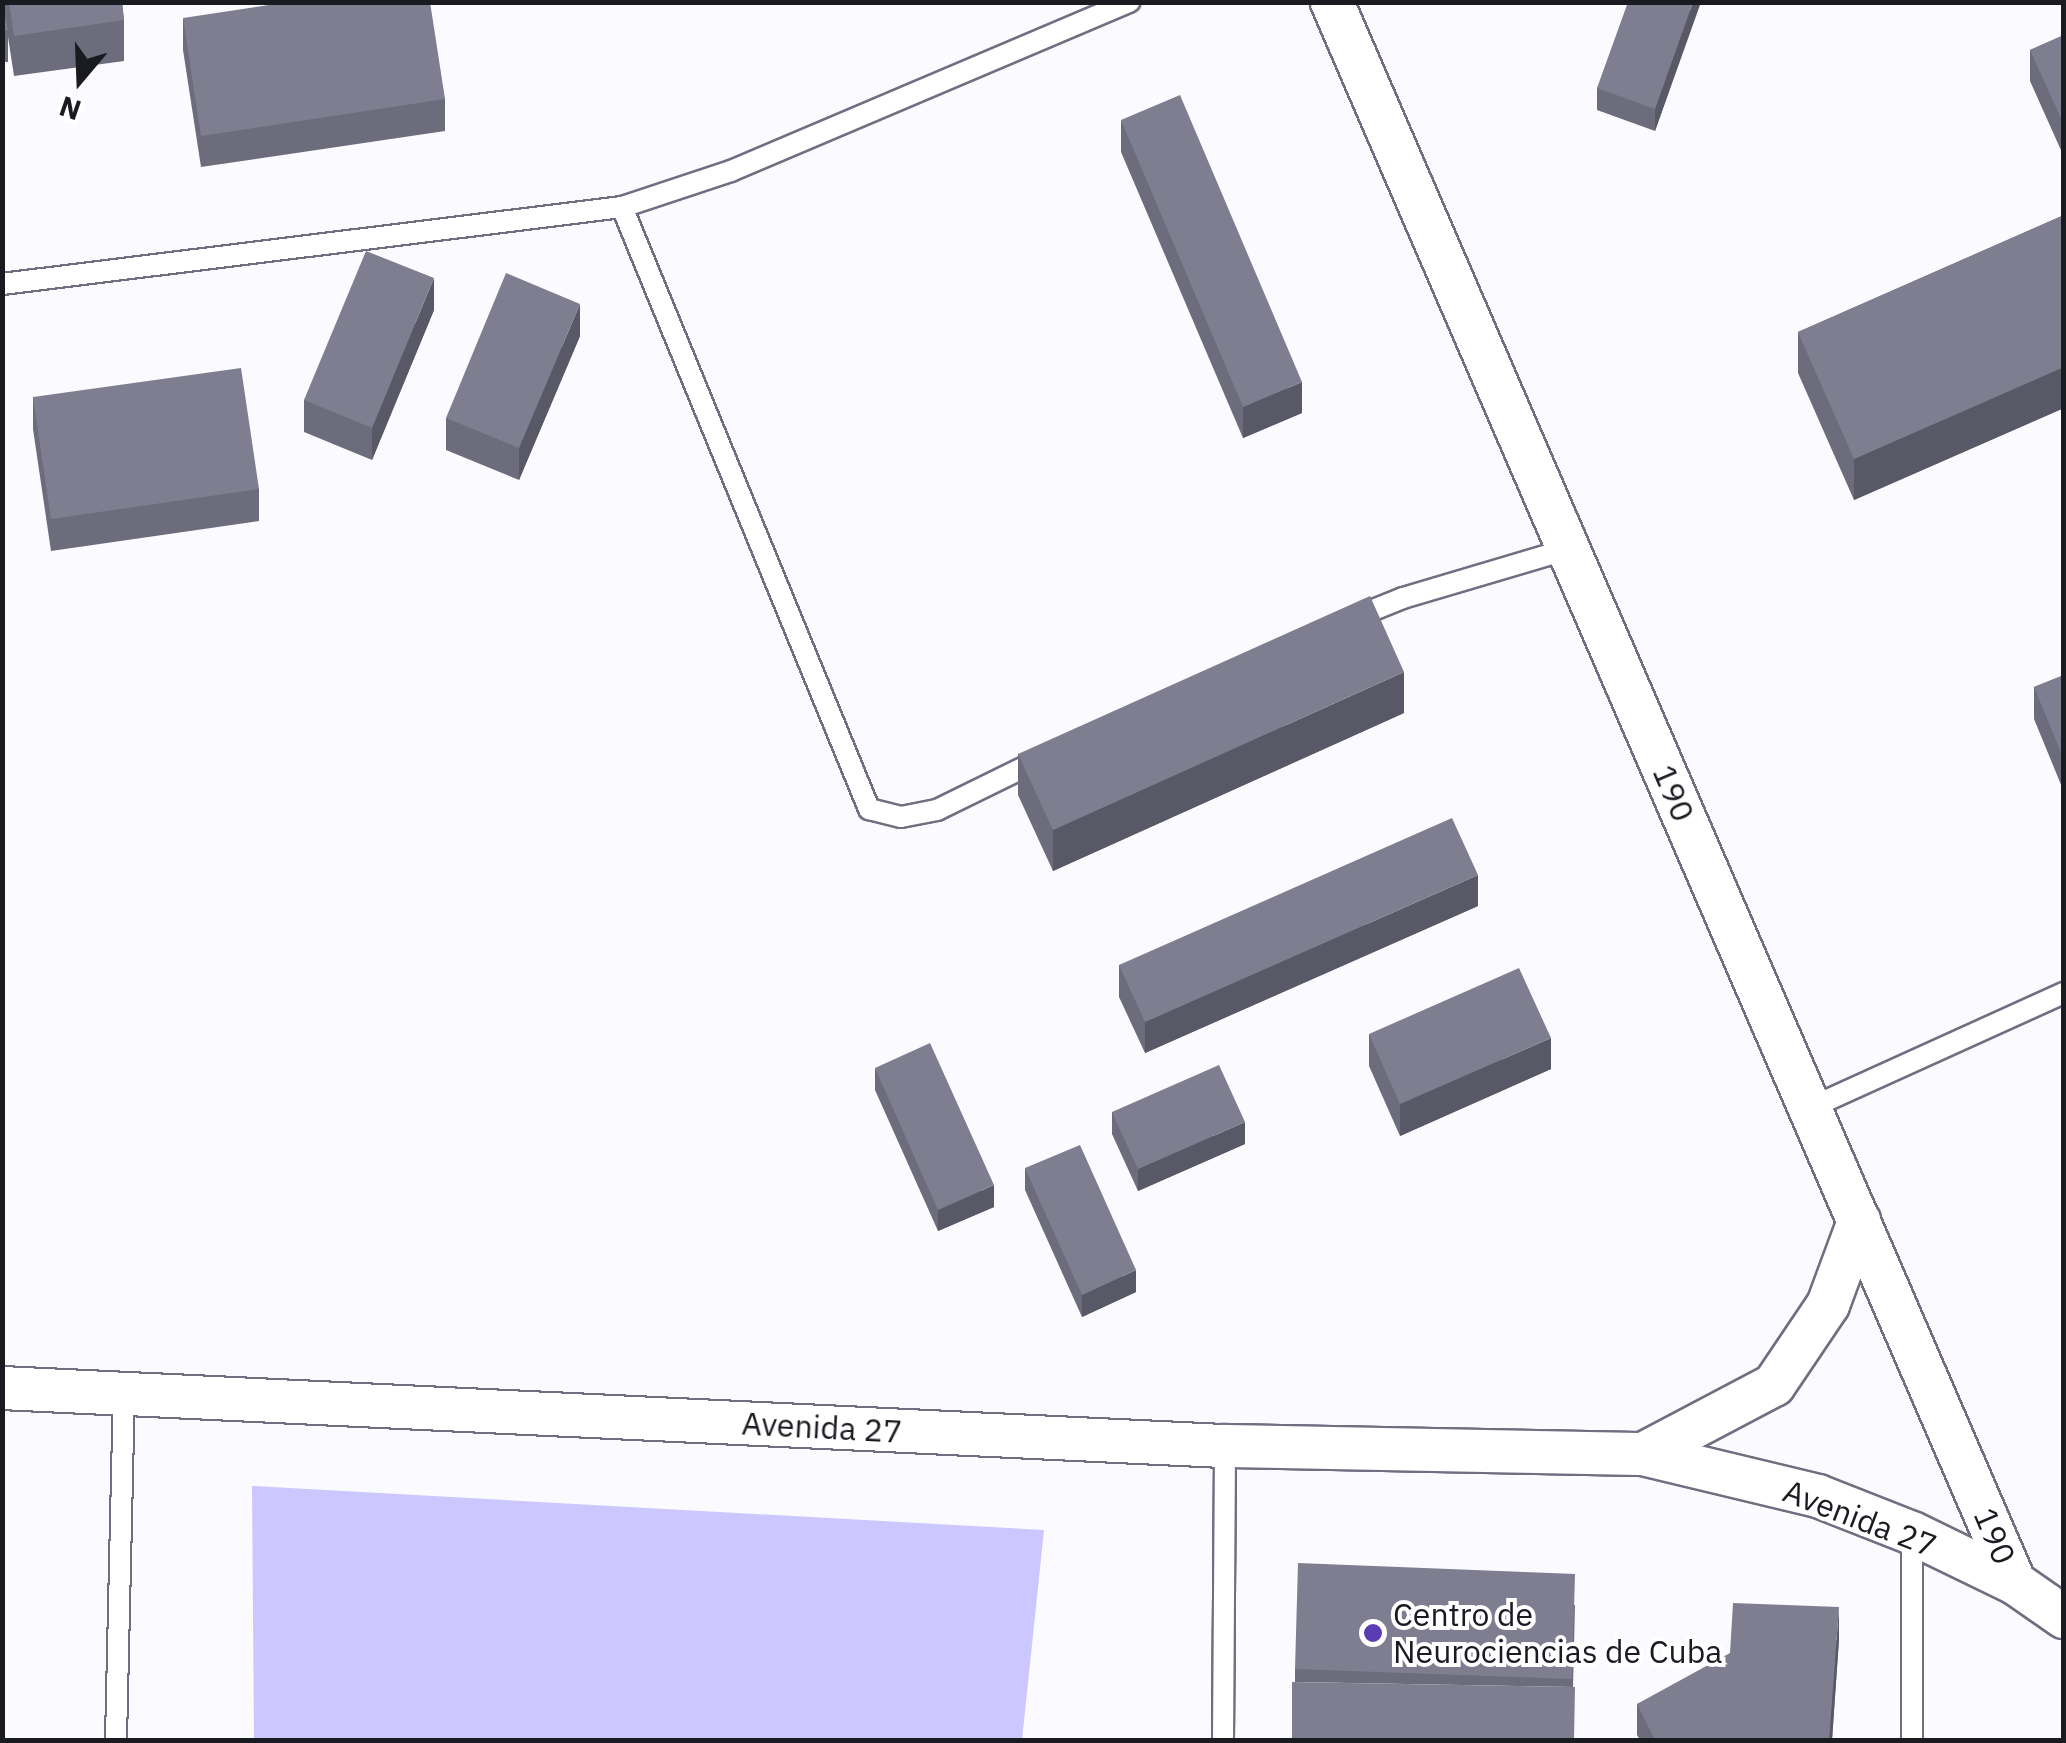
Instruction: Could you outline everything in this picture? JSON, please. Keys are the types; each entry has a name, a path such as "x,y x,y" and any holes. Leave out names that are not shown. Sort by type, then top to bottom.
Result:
{"street":[{"name":"190","path":"1332,2 2016,1584"},
{"name":"Avenida 27","path":"1643,1454 1774,1385 1828,1305 1858,1221"},
{"name":"Avenida 27","path":"2,1388 1224,1446 1643,1454 1818,1496 1912,1534 2016,1584 2064,1617"}],"lane":[{"path":"2,284 622,207 731,171 1130,2"},
{"path":"622,207 870,809 901,817 937,810 1066,746"},
{"path":"1330,628 1402,598 1568,549"},
{"path":"1810,1108 2064,993"},
{"path":"116,1740 124,1392"},
{"path":"1223,1740 1224,1446"},
{"path":"1912,1534 1912,1740"}],"shaded area":[{"path":"252,1486 1044,1530 1022,1740 254,1740"}],"building":[{"path":"2,2 8,30 2,31"},
{"path":"9,2 122,2 124,20 14,36"},
{"path":"288,2 430,2 445,99 201,136 183,18"},
{"path":"1628,2 1693,2 1655,109 1597,88"},
{"path":"2064,35 2064,125 2030,50"},
{"path":"1180,95 1302,382 1243,407 1121,120"},
{"path":"2064,215 2064,367 1854,459 1798,332"},
{"path":"366,251 434,278 372,428 304,400"},
{"path":"506,273 580,304 519,448 446,418"},
{"path":"241,368 259,489 51,519 33,397"},
{"path":"1370,596 1404,672 1053,830 1018,754"},
{"path":"2064,675 2064,760 2034,687"},
{"path":"1452,818 1478,875 1145,1022 1119,965"},
{"path":"1519,968 1551,1038 1400,1104 1369,1034"},
{"path":"930,1043 994,1185 938,1210 875,1068"},
{"path":"1219,1065 1245,1122 1138,1169 1112,1112"},
{"path":"1080,1145 1136,1270 1082,1295 1025,1168"},
{"path":"1298,1563 1575,1574 1572,1679 1295,1669"},
{"path":"1733,1603 1839,1607 1829,1740 1655,1740 1637,1704 1730,1653"},
{"path":"1292,1682 1575,1687 1574,1740 1292,1740"}],"place":[{"name":"Centro de Neurociencias de Cuba","path":"1373,1633"}]}
